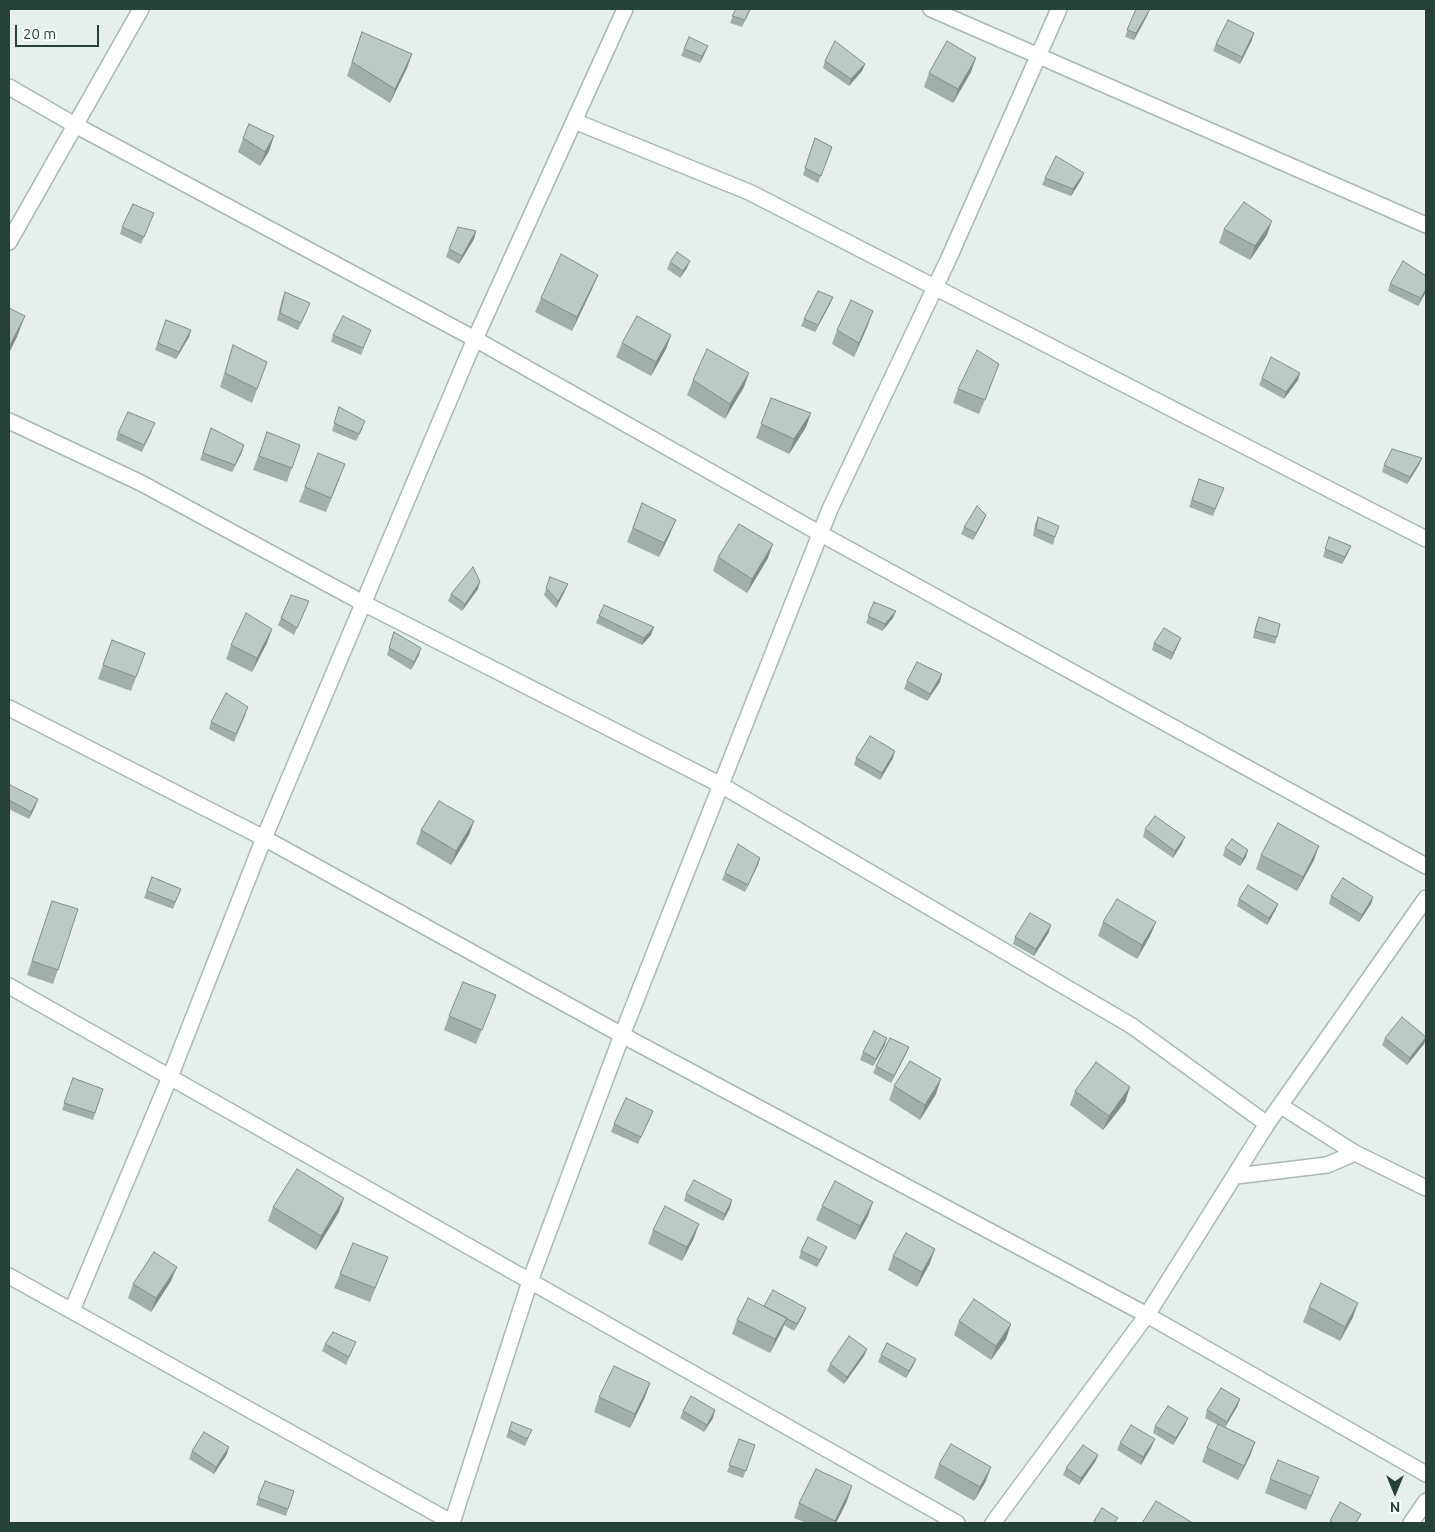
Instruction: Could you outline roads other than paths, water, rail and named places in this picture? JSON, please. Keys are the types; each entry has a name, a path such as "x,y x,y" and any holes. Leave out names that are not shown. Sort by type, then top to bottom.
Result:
{"street":[{"path":"9,242 141,9"},
{"path":"72,1310 170,1077 264,838 475,339 624,9"},
{"path":"931,9 1426,225"},
{"path":"9,1276 452,1523 530,1282 622,1035 830,510 935,286 1059,9"},
{"path":"9,87 75,125 475,339 821,534 1426,866"},
{"path":"574,121 749,192 1426,539"},
{"path":"9,421 141,483 363,603 721,784 1132,1026 1267,1124"},
{"path":"9,708 264,838 622,1035 1147,1315 1424,1469"},
{"path":"993,1523 1147,1315 1267,1124 1426,898"},
{"path":"9,986 957,1523"},
{"path":"1281,1106 1354,1153 1426,1188"},
{"path":"1236,1176 1327,1165 1354,1153"},
{"path":"1411,1523 1426,1501"}]}
